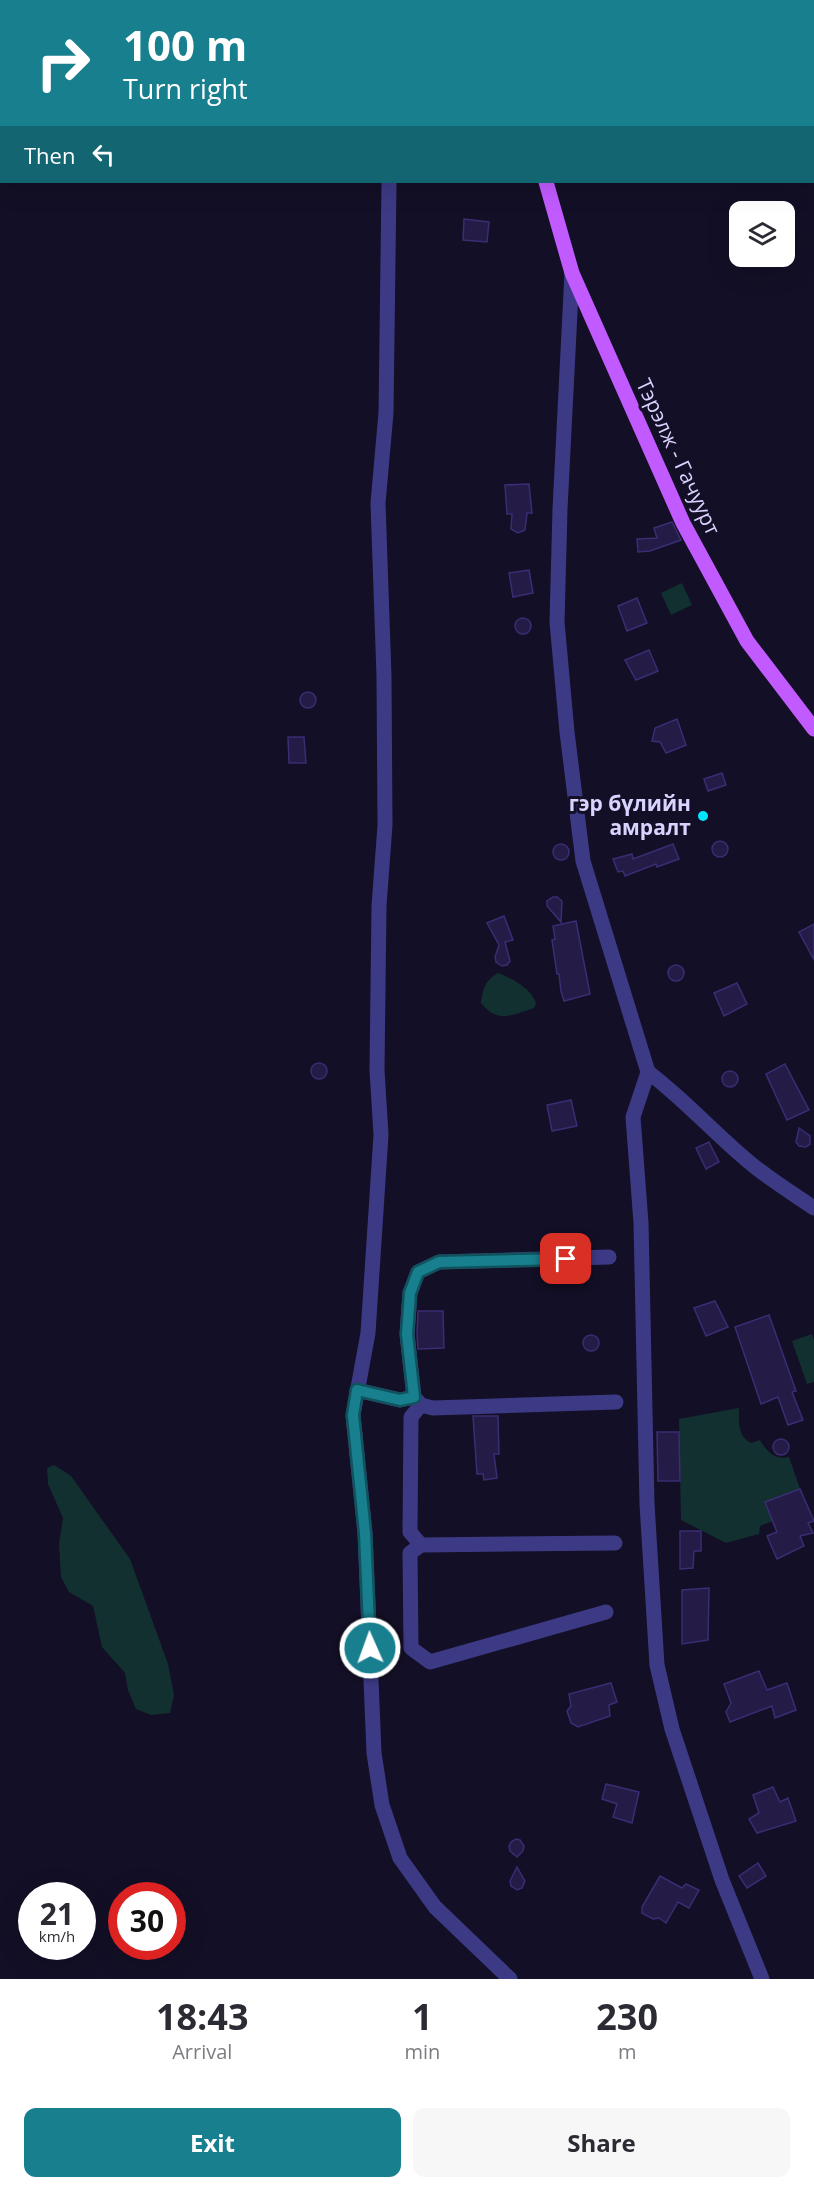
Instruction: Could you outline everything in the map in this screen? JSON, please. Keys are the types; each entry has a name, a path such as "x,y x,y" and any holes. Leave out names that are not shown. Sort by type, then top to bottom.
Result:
{"main road":[{"name":"Тэрэлж - Гачуурт","path":"546,183 572,273 683,523 747,641 814,729"}],"street":[{"path":"389,183 386,413 378,503 384,676 385,825 379,906 377,1070 381,1135 368,1334 353,1415 365,1544 374,1753 382,1805 400,1858 435,1907 510,1979"},
{"path":"572,273 560,509 557,622 583,861 648,1072 633,1117 641,1223 647,1504 657,1665 672,1729 718,1869 762,1979"},
{"path":"648,1072 672,1090 707,1126 751,1165 814,1208"},
{"path":"421,1545 410,1532 411,1417 417,1401 407,1334 410,1293 418,1272 439,1262 609,1257"},
{"path":"357,1390 400,1400 417,1401 433,1408 616,1401"},
{"path":"606,1612 430,1662 411,1648 410,1553 421,1545 615,1543"}],"green space":[{"path":"682,583 692,605 671,615 661,593"},
{"path":"498,973 525,988 536,1003 534,1008 506,1016 499,1016 487,1010 481,1003 484,989 487,982"},
{"path":"812,1334 814,1382 807,1384 792,1341"},
{"path":"739,1408 740,1428 746,1440 751,1443 760,1440 775,1456 789,1457 800,1489 766,1502 773,1521 760,1526 759,1534 726,1543 681,1520 679,1419"},
{"path":"54,1465 71,1476 130,1559 168,1664 174,1695 170,1713 151,1715 136,1709 128,1690 125,1673 102,1647 93,1606 69,1592 61,1577 59,1544 63,1518 48,1484 47,1468"}],"building":[{"path":"464,219 489,222 487,242 463,240"},
{"path":"529,484 532,513 527,513 525,530 518,533 511,529 512,514 507,514 505,485"},
{"path":"672,522 681,540 650,551 638,552 637,539 657,538 654,528"},
{"path":"529,570 533,593 513,597 509,573"},
{"path":"637,598 647,623 627,631 618,606"},
{"path":"523,618 531,626 523,634 515,626"},
{"path":"649,650 658,671 636,680 625,660"},
{"path":"308,692 316,700 308,708 300,700"},
{"path":"677,719 686,745 666,753 660,742 652,741 655,728"},
{"path":"288,737 304,737 306,763 289,763"},
{"path":"722,773 726,785 708,791 704,779"},
{"path":"720,841 728,849 720,857 712,849"},
{"path":"561,844 569,852 561,860 553,852"},
{"path":"673,844 679,859 657,867 656,864 625,876 623,871 618,872 613,859 632,854 633,859"},
{"path":"553,897 562,901 561,922 547,906 547,901"},
{"path":"504,916 513,940 505,942 510,961 507,965 502,966 496,962 495,957 499,945 487,923"},
{"path":"576,921 590,994 564,1001 552,940 555,939 553,926"},
{"path":"814,924 814,960 799,932"},
{"path":"676,965 684,973 676,981 668,973"},
{"path":"737,983 747,1004 724,1016 714,993"},
{"path":"319,1063 327,1071 319,1079 311,1071"},
{"path":"785,1064 809,1110 787,1120 766,1074"},
{"path":"730,1071 738,1079 730,1087 722,1079"},
{"path":"571,1100 577,1126 552,1131 547,1105"},
{"path":"799,1128 810,1136 810,1144 806,1147 799,1146 796,1142"},
{"path":"709,1142 719,1162 706,1169 696,1148"},
{"path":"715,1301 728,1327 706,1336 694,1308"},
{"path":"418,1311 443,1311 444,1348 418,1349"},
{"path":"769,1315 796,1391 792,1392 803,1420 788,1425 778,1397 761,1404 735,1327"},
{"path":"591,1335 599,1343 591,1351 583,1343"},
{"path":"473,1416 498,1416 499,1454 494,1454 497,1478 484,1480 483,1474 477,1474"},
{"path":"657,1432 679,1432 680,1481 658,1481"},
{"path":"781,1439 789,1447 781,1455 773,1447"},
{"path":"800,1489 814,1521 808,1523 813,1533 800,1536 804,1546 777,1559 767,1536 777,1532 765,1502"},
{"path":"680,1531 701,1531 701,1551 694,1551 693,1568 680,1569"},
{"path":"709,1588 708,1640 682,1644 682,1590"},
{"path":"759,1671 767,1690 787,1683 796,1710 775,1718 772,1706 730,1722 726,1712 731,1703 724,1684"},
{"path":"611,1683 617,1702 609,1705 610,1716 578,1727 571,1723 567,1711 571,1706 569,1694"},
{"path":"606,1784 639,1792 632,1823 613,1817 617,1804 602,1799"},
{"path":"773,1787 780,1802 788,1798 796,1821 757,1833 749,1819 759,1813 753,1795"},
{"path":"516,1839 520,1840 524,1846 523,1851 517,1857 510,1851 509,1846"},
{"path":"758,1863 766,1876 747,1888 739,1876"},
{"path":"517,1867 525,1881 522,1888 517,1890 511,1886 510,1881"},
{"path":"660,1876 682,1888 686,1884 699,1890 689,1908 678,1902 666,1923 659,1918 653,1919 642,1913 642,1907"}],"place":[{"name":"гэр бүлийн амралт","path":"703,816"}],"route":[{"path":"370,1648 365,1533 353,1415 357,1390 400,1400 414,1397 407,1334 410,1293 418,1272 439,1262 566,1259"}]}
